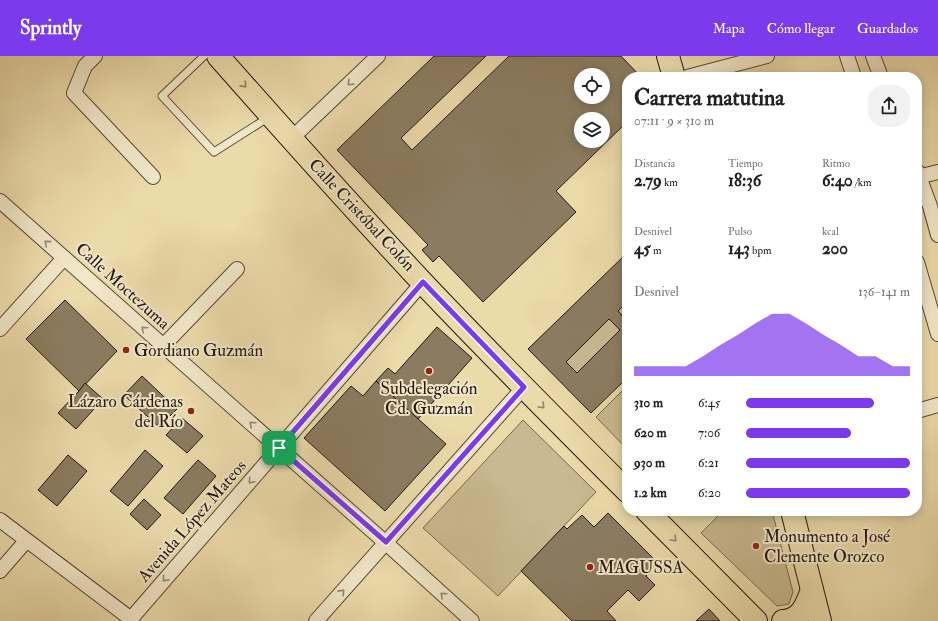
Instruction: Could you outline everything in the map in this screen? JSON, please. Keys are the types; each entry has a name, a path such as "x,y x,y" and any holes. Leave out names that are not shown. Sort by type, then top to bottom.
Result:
{"main road":[{"name":"Calle Cristóbal Colón","path":"218,56 291,139 423,282 622,486"},
{"path":"668,56 673,72"},
{"path":"652,516 752,617 773,621"},
{"path":"793,516 820,621"},
{"path":"782,621 790,620 800,614 812,590"}],"street":[{"path":"95,56 85,66 74,92 152,177"},
{"path":"291,139 378,56"},
{"path":"706,72 768,56"},
{"path":"847,56 852,72"},
{"path":"873,56 879,72"},
{"path":"922,174 938,172"},
{"path":"922,188 938,236"},
{"name":"Calle Moctezuma","path":"0,201 386,542 472,621"},
{"path":"0,329 64,258"},
{"path":"163,346 237,269"},
{"path":"922,279 938,334"},
{"name":"Avenida López Mateos","path":"130,620 423,282"},
{"path":"316,621 524,387"},
{"path":"922,410 938,405"},
{"path":"0,520 130,620"},
{"path":"0,571 26,541"}],"lane":[{"path":"204,56 162,96 214,152 270,115"}],"shaded area":[{"path":"622,307 622,315 618,311"},
{"path":"609,319 620,330 577,373 566,362"},
{"path":"622,391 622,444 596,417"},
{"path":"523,420 596,492 498,596 423,528"},
{"path":"718,516 773,516 793,592 789,604 777,606 701,533"}],"building":[{"path":"434,56 486,56 401,138 412,150 509,56 621,56 636,72 622,72 622,127 610,139 610,112 574,112 574,148 600,148 556,191 576,212 483,302 439,256 433,262 422,250 428,245 337,150"},
{"path":"622,258 622,307 618,311 622,315 622,383 591,413 528,349","holes":["609,319 620,330 577,373 566,362"]},
{"path":"65,300 117,351 79,391 26,339"},
{"name":"Subdelegación Cd. Guzmán","path":"437,327 472,358 418,419 376,381 388,368 395,374"},
{"path":"142,376 177,409 159,427 124,395"},
{"path":"376,381 446,444 385,511 304,438 351,386 363,396"},
{"path":"85,383 103,399 76,429 58,413"},
{"path":"182,418 203,436 187,453 166,435"},
{"path":"145,450 163,466 128,506 110,491"},
{"path":"68,455 87,471 57,506 38,490"},
{"path":"198,460 216,476 183,514 164,498"},
{"path":"144,499 161,515 147,530 130,514"},
{"name":"MAGUSSA","path":"608,513 658,563 646,576 655,585 639,601 628,590 607,611 616,621 572,621 521,571 564,526 567,529 582,515 594,527"},
{"path":"709,609 720,621 696,621"}],"place":[{"name":"Gordiano Guzmán","path":"126,350"},
{"name":"Subdelegación Cd. Guzmán","path":"429,371"},
{"name":"Lázaro Cárdenas del Río","path":"191,411"},
{"name":"Monumento a José Clemente Orozco","path":"756,546"},
{"name":"MAGUSSA","path":"590,567"}],"route":[{"path":"423,282 524,387 386,542 279,448 423,282"}]}
